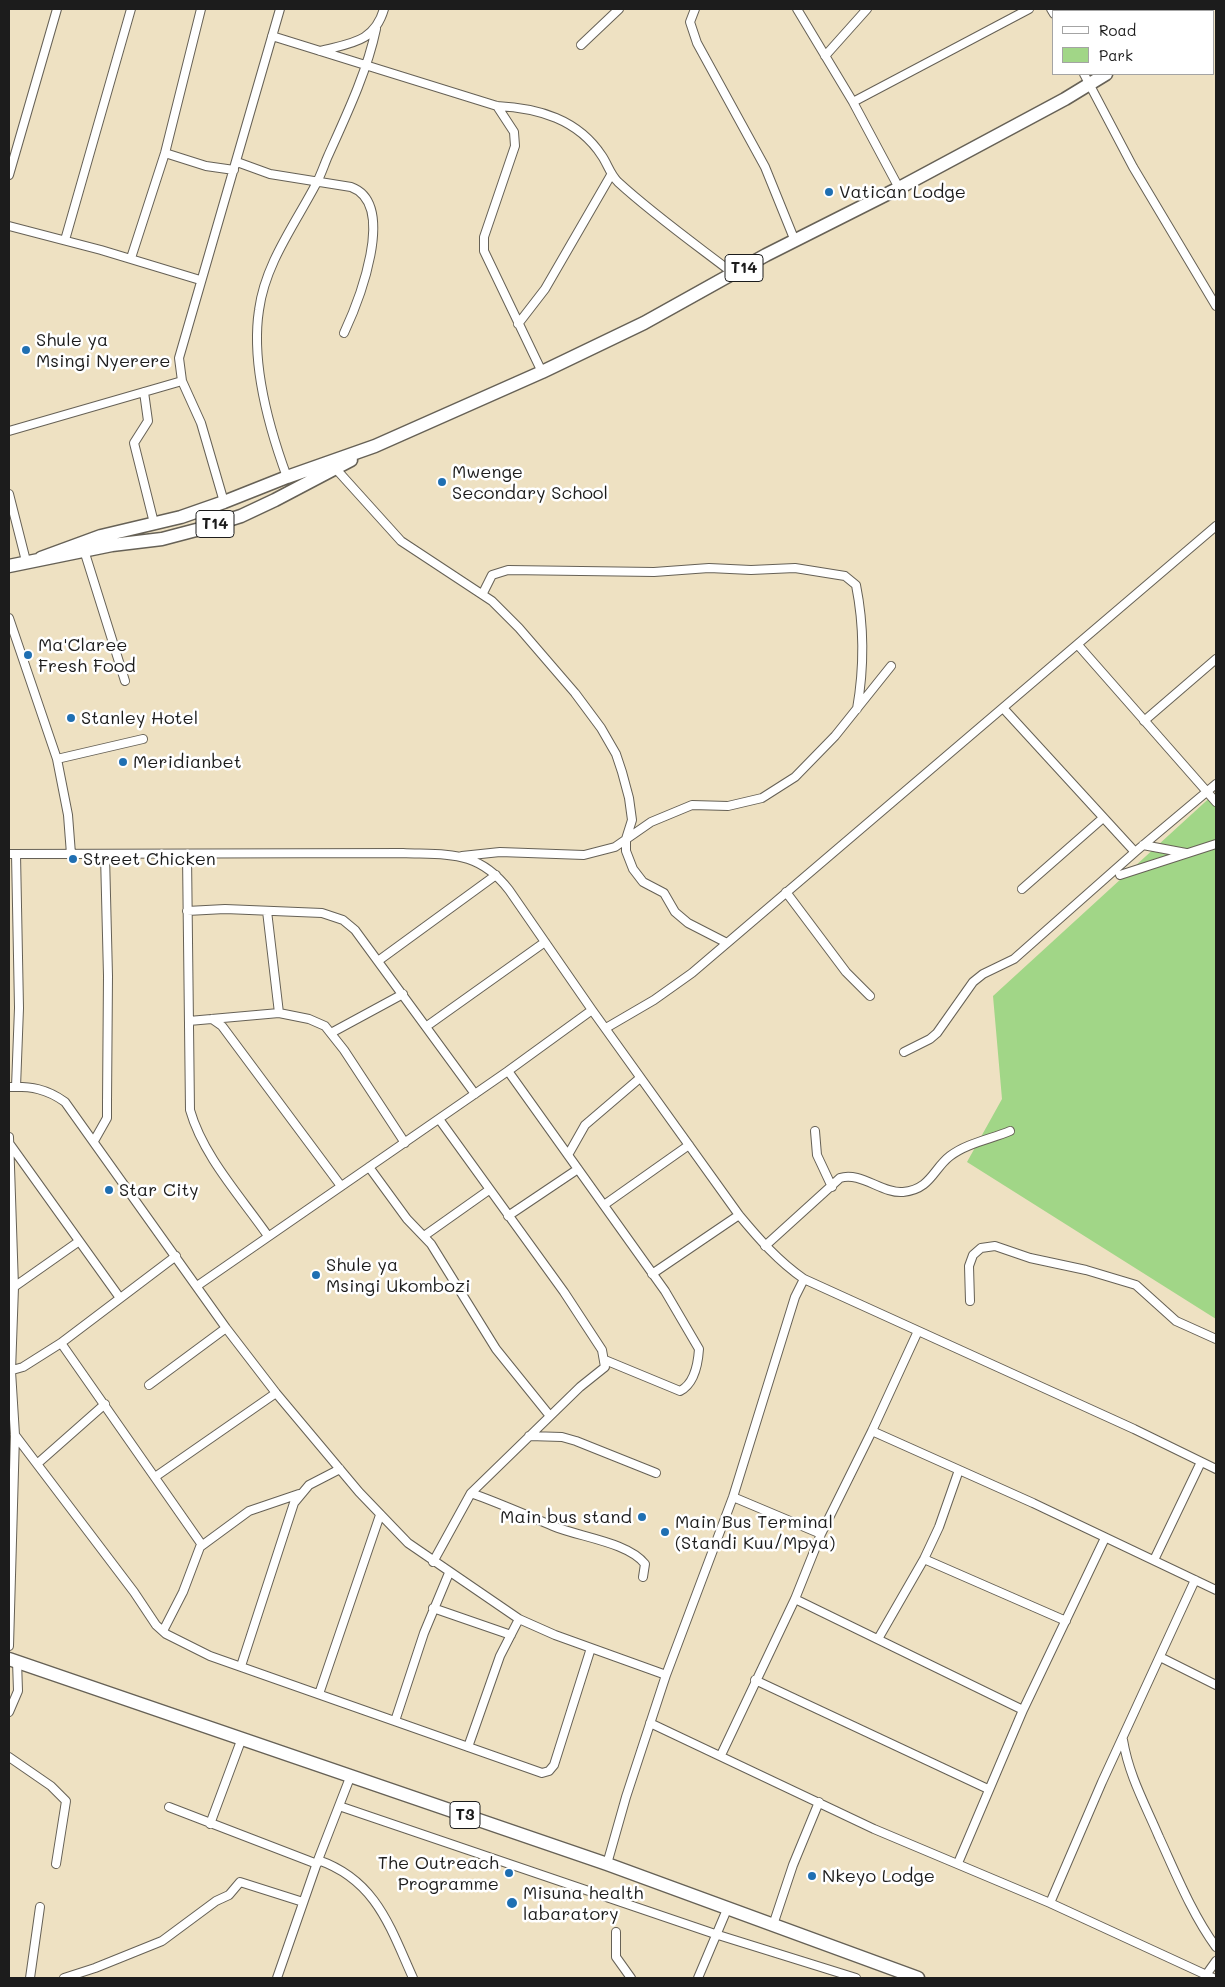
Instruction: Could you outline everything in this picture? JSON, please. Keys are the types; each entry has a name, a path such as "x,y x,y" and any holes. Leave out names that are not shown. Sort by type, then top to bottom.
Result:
{"highway":[{"name":"T14","path":"83,547 116,531 181,517 375,446 542,372 644,323 795,241 899,188 1087,79 1102,75"},
{"name":"T14","path":"9,566 83,547 162,539 240,516 336,469 375,446"},
{"name":"T3","path":"13,1660 607,1864 918,1978"}],"street":[{"path":"9,175 57,9"},
{"path":"65,240 130,9"},
{"path":"131,258 165,153 201,9"},
{"path":"224,502 204,431 182,382 179,358 200,280 237,162 280,9"},
{"path":"287,477 275,444 265,404 257,342 261,298 290,227 318,181 366,66 376,29 384,9"},
{"path":"581,45 619,9"},
{"path":"695,9 690,22 697,43 765,167 795,241"},
{"path":"797,9 853,102 899,188"},
{"path":"825,56 867,9"},
{"path":"853,102 1029,9"},
{"path":"318,52 366,37 376,29"},
{"path":"272,36 318,52 421,81 497,106 540,111 574,128 602,156 611,175 734,274"},
{"path":"1087,79 1133,167 1216,306"},
{"path":"497,106 514,132 515,146 484,237 484,251 542,372"},
{"path":"165,153 206,166 234,170"},
{"path":"237,162 270,174 357,189 362,193 369,206 373,225 364,282 344,333"},
{"path":"518,324 545,289 611,175"},
{"path":"9,226 131,258 200,280"},
{"path":"9,431 182,382"},
{"path":"144,392 148,421 134,443 154,523"},
{"path":"336,469 397,538 430,561 483,593 519,628 575,693 593,716 612,746 630,798 632,820 626,839 626,851 630,863 643,882 664,893 675,912 688,923 727,943"},
{"path":"9,494 26,561"},
{"path":"606,1028 654,1000 692,974 1078,644 1215,530"},
{"path":"83,547 125,681"},
{"path":"483,593 492,575 508,570 654,572 709,568 751,570 795,568 845,576 856,585 861,621 862,646 857,709"},
{"path":"9,618 57,759 68,815 71,854"},
{"path":"1078,644 1216,802"},
{"path":"1144,721 1216,659"},
{"path":"666,1675 591,1648 520,1619 449,1573 408,1543 380,1515 276,1393 226,1328 64,1102 51,1092 34,1087 12,1087 19,1008 12,854 386,853 462,856 500,852 584,855 609,849 651,822 692,805 728,806 756,800 775,791 803,770 839,732 891,666"},
{"path":"1003,708 1135,852"},
{"path":"57,759 143,739"},
{"path":"904,1052 930,1039 942,1028 973,982 983,974 1014,959 1135,852 1216,784"},
{"path":"1022,889 1103,818"},
{"path":"1120,875 1216,844"},
{"path":"1144,845 1190,853"},
{"path":"94,1142 107,1118 108,976 105,854"},
{"path":"187,855 190,1110 194,1126 205,1146 268,1236"},
{"path":"462,856 483,866 496,875 739,1215 765,1246 804,1279 1134,1429 1216,1469"},
{"path":"378,961 496,875"},
{"path":"786,892 846,972 870,996"},
{"path":"187,911 322,913 343,920 355,930 475,1094"},
{"path":"267,911 279,1013"},
{"path":"427,1026 545,942"},
{"path":"331,1032 403,994"},
{"path":"197,1286 508,1071 592,1010"},
{"path":"189,1021 279,1013 309,1019 325,1026 331,1032 405,1142"},
{"path":"212,1018 222,1026 341,1186"},
{"path":"508,1071 652,1274 699,1349 696,1370 684,1390 675,1391 605,1360"},
{"path":"568,1155 584,1125 640,1078"},
{"path":"433,1562 471,1493 586,1382 605,1367 602,1350 564,1292 439,1119"},
{"path":"815,1131 817,1155 832,1187"},
{"path":"765,1246 800,1212 844,1177 904,1192 926,1184 950,1156 1010,1131"},
{"path":"9,1137 14,1287 10,1371 15,1435 9,1646"},
{"path":"9,1143 78,1242 120,1298"},
{"path":"604,1205 689,1145"},
{"path":"369,1167 407,1219 424,1236 444,1263 496,1349 550,1416"},
{"path":"508,1216 578,1169"},
{"path":"424,1236 489,1190"},
{"path":"652,1274 739,1215"},
{"path":"14,1287 78,1242"},
{"path":"970,1301 968,1273 973,1255 981,1248 995,1246 1030,1258 1129,1282 1145,1292 1176,1321 1216,1339"},
{"path":"10,1371 36,1360 61,1344 176,1256"},
{"path":"607,1864 626,1797 666,1675 732,1497 795,1297 804,1279"},
{"path":"150,1385 226,1328"},
{"path":"721,1755 795,1599 821,1534 872,1431 918,1331"},
{"path":"61,1344 105,1404 202,1545"},
{"path":"155,1476 276,1393"},
{"path":"37,1464 105,1404"},
{"path":"872,1431 1216,1590"},
{"path":"15,1435 68,1508 134,1592 156,1625 191,1648 542,1773 549,1771 554,1765 591,1648"},
{"path":"529,1436 562,1437 576,1441 656,1473"},
{"path":"1154,1560 1201,1462"},
{"path":"241,1666 294,1503 299,1494 309,1485 340,1469"},
{"path":"878,1639 924,1559 939,1527 959,1470"},
{"path":"471,1493 504,1504 555,1527 632,1553 645,1564 643,1577"},
{"path":"163,1631 183,1592 195,1555 202,1545 249,1511 299,1494"},
{"path":"732,1497 821,1534"},
{"path":"319,1694 380,1515"},
{"path":"958,1863 1023,1710 1105,1538"},
{"path":"924,1559 1066,1621"},
{"path":"395,1721 433,1608 449,1573"},
{"path":"1050,1903 1196,1580"},
{"path":"795,1599 1023,1710"},
{"path":"433,1608 511,1635"},
{"path":"468,1747 500,1656 520,1619"},
{"path":"1160,1657 1216,1686"},
{"path":"9,1712 18,1691 13,1660"},
{"path":"755,1680 988,1789"},
{"path":"650,1723 874,1829 1050,1903 1210,1977 1216,1961"},
{"path":"210,1824 242,1738"},
{"path":"1123,1740 1127,1765 1137,1791 1198,1919 1216,1947"},
{"path":"9,1757 51,1786 66,1801 56,1864"},
{"path":"276,1978 302,1902 351,1775"},
{"path":"773,1925 793,1865 820,1802"},
{"path":"338,1806 715,1934 856,1978"},
{"path":"169,1807 210,1824 342,1870 370,1894 391,1926 413,1978"},
{"path":"64,1978 95,1968 162,1941 216,1901 229,1895 240,1882 302,1902"},
{"path":"30,1978 40,1907"},
{"path":"698,1978 728,1907"},
{"path":"616,1932 616,1957 631,1978"}],"green space":[{"path":"1216,792 1216,1319 967,1162 1002,1099 993,996"}],"place":[{"name":"Vatican Lodge","path":"829,192"},
{"name":"Shule ya Msingi Nyerere","path":"26,350"},
{"name":"Mwenge Secondary School","path":"442,482"},
{"name":"Ma'Claree Fresh Food","path":"28,655"},
{"name":"Stanley Hotel","path":"71,718"},
{"name":"Meridianbet","path":"123,762"},
{"name":"Street Chicken","path":"73,859"},
{"name":"Star City","path":"109,1190"},
{"name":"Shule ya Msingi Ukombozi","path":"316,1275"},
{"name":"Main bus stand","path":"642,1517"},
{"name":"Main Bus Terminal (Standi Kuu/Mpya)","path":"665,1532"},
{"name":"The Outreach Programme","path":"509,1873"},
{"name":"Nkeyo Lodge","path":"812,1876"},
{"name":"Misuna health labaratory","path":"512,1903"}]}
